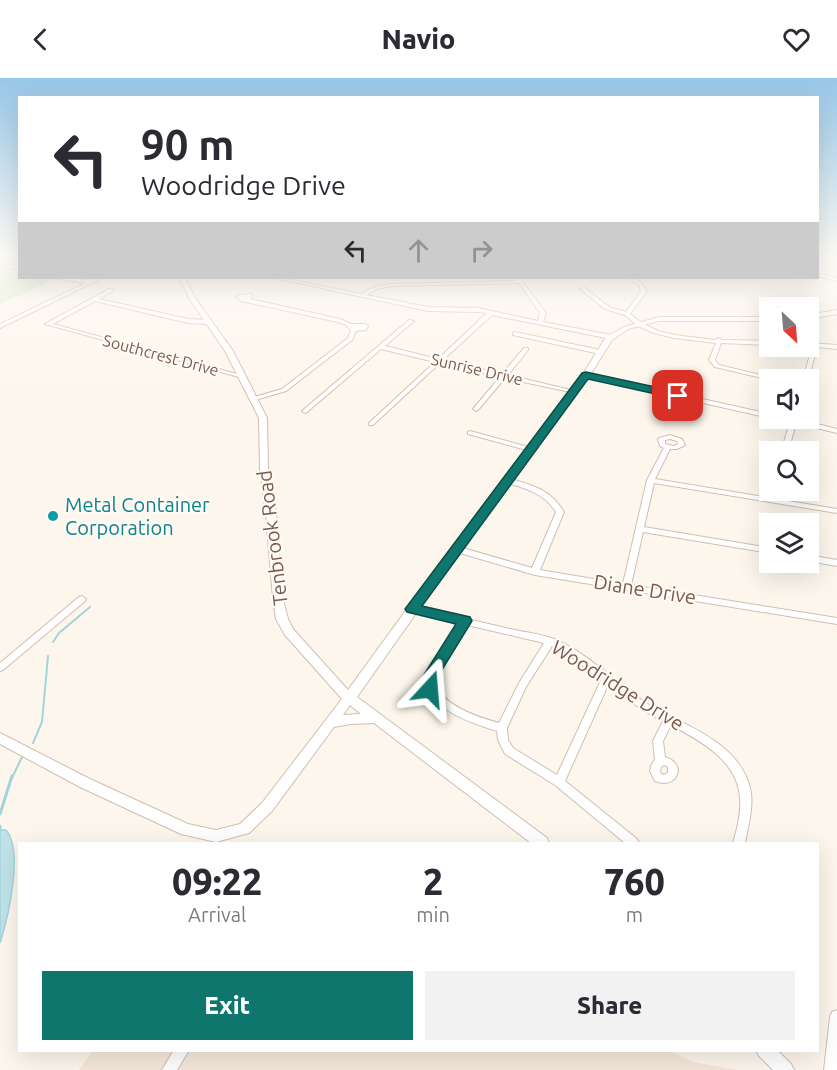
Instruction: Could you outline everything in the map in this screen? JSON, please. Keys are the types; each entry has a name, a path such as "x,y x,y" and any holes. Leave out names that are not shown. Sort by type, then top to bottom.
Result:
{"street":[{"path":"0,326 50,302"},
{"name":"Southcrest Drive","path":"88,302 48,324 241,376"},
{"path":"108,302 188,321 209,322"},
{"name":"Tenbrook Road","path":"195,302 229,351 263,421 264,469 280,614 292,637 349,698 541,842"},
{"path":"253,399 284,390 350,339 352,328 340,321 261,302"},
{"path":"399,302 439,310 492,312 611,337"},
{"path":"535,302 543,314 540,322"},
{"path":"600,302 622,321"},
{"path":"627,314 635,302"},
{"path":"607,308 627,314 668,336 759,342"},
{"path":"371,424 492,312"},
{"path":"819,314 837,312"},
{"path":"0,738 153,816 196,834 219,836 244,829 260,816 349,698 456,549 586,375 611,337 640,323 680,318 759,319"},
{"path":"305,411 411,321"},
{"path":"515,334 600,352"},
{"path":"720,340 712,360 717,366 759,375"},
{"path":"819,346 837,347"},
{"name":"Sunrise Drive","path":"380,347 573,392"},
{"path":"476,409 526,349"},
{"path":"586,375 759,414"},
{"path":"819,427 837,431"},
{"path":"470,433 530,449"},
{"path":"627,586 651,480 668,447"},
{"path":"507,480 543,492 555,501 560,512 535,572"},
{"path":"651,480 837,511"},
{"path":"639,528 759,549"},
{"name":"Diane Drive","path":"456,549 535,572 837,621"},
{"path":"819,560 837,563"},
{"path":"0,668 82,599"},
{"name":"Woodridge Drive","path":"412,609 550,640 570,650 643,706 706,739 740,774 747,803 739,842"},
{"path":"465,621 428,681 430,689 455,710 475,720 502,728"},
{"path":"550,640 522,686 502,728 503,740 509,751 559,782 632,842"},
{"path":"559,782 606,678"},
{"path":"332,682 347,685 362,680"},
{"path":"330,723 350,718 376,718"},
{"path":"661,762 658,741 669,719"},
{"path":"831,1070 837,1017"},
{"path":"169,1070 181,1052"},
{"path":"767,1052 785,1070"}],"shaded area":[{"path":"92,1052 672,1052 693,1062 738,1070 79,1070"}],"water":[{"path":"0,830 6,830 11,840 14,868 10,902 0,943"}],"waterway":[{"path":"53,642 59,633 90,607"},
{"path":"33,743 42,722 48,656"},
{"path":"12,778 22,757"},
{"path":"0,814 12,776"}],"place":[{"name":"Metal Container Corporation","path":"53,516"}],"route":[{"path":"430,689 428,681 465,621 412,609 586,375 678,396"}]}
